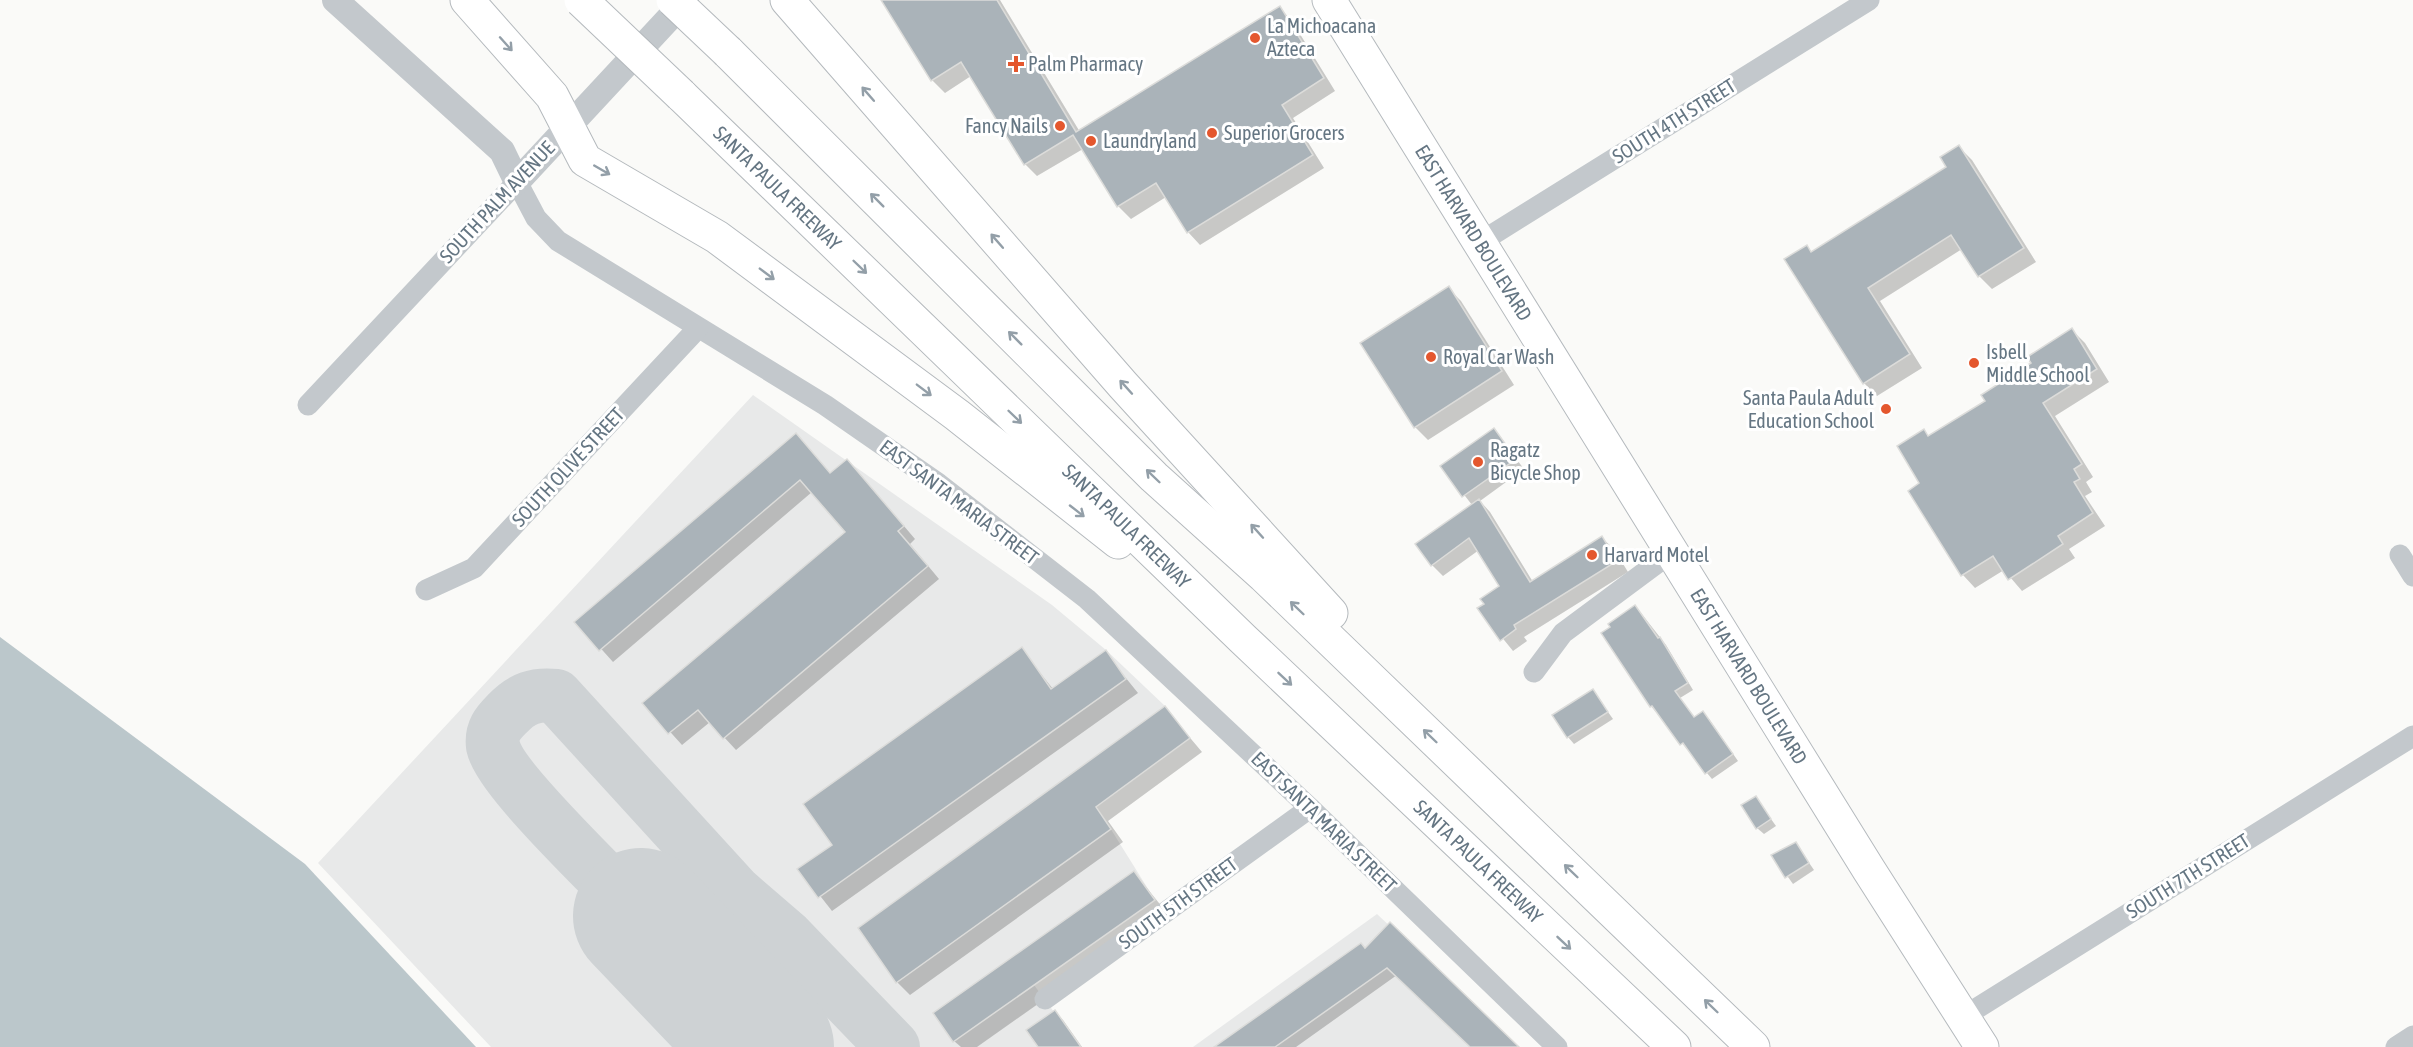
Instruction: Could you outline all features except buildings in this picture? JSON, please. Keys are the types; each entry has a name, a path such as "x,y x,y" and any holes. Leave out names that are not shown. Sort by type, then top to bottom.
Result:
{"main road":[{"path":"467,0 552,96 569,125 585,160 717,237 957,415 1243,639"},
{"name":"SANTA PAULA FREEWAY","path":"581,0 1243,639 1674,1047"},
{"path":"673,0 728,52 1154,477 1384,692 1753,1047"},
{"path":"787,0 1123,385 1348,632 1384,692"},
{"name":"EAST HARVARD BOULEVARD","path":"1329,0 1982,1047"}],"street":[{"name":"EAST SANTA MARIA STREET","path":"335,0 502,151 536,218 558,241 825,405 910,464 1087,599 1310,808 1557,1047"},
{"name":"SOUTH PALM AVENUE","path":"308,405 686,0"},
{"name":"SOUTH 4TH STREET","path":"1479,243 1869,0"},
{"name":"SOUTH OLIVE STREET","path":"426,590 474,568 698,328"},
{"path":"1534,672 1563,633 1672,552"},
{"path":"2400,555 2413,576"},
{"name":"SOUTH 7TH STREET","path":"1963,1017 2413,736"},
{"name":"SOUTH 5TH STREET","path":"1045,999 1310,808"},
{"path":"2396,1047 2413,1036"}],"shaded area":[{"path":"753,395 1052,605 1106,650 1165,706 1188,740 1097,807 1155,900 1034,985 1080,1047 491,1047 318,863"},
{"path":"0,637 305,864 476,1047 0,1047"},
{"path":"1377,914 1518,1047 1193,1047"}],"taxiway":[{"path":"641,916 535,807 500,762 493,746 494,732 504,717 524,701 535,697 556,696 735,892 787,937 893,1047"}],"runway":[{"path":"641,916 766,1047"}],"place":[{"name":"La Michoacana Azteca","path":"1255,38"},
{"name":"Palm Pharmacy","path":"1016,64"},
{"name":"Fancy Nails","path":"1060,126"},
{"name":"Superior Grocers","path":"1212,133"},
{"name":"Laundryland","path":"1091,141"},
{"name":"Royal Car Wash","path":"1431,357"},
{"name":"Isbell Middle School","path":"1974,363"},
{"name":"Santa Paula Adult Education School","path":"1886,409"},
{"name":"Ragatz Bicycle Shop","path":"1478,462"},
{"name":"Harvard Motel","path":"1592,555"}]}
